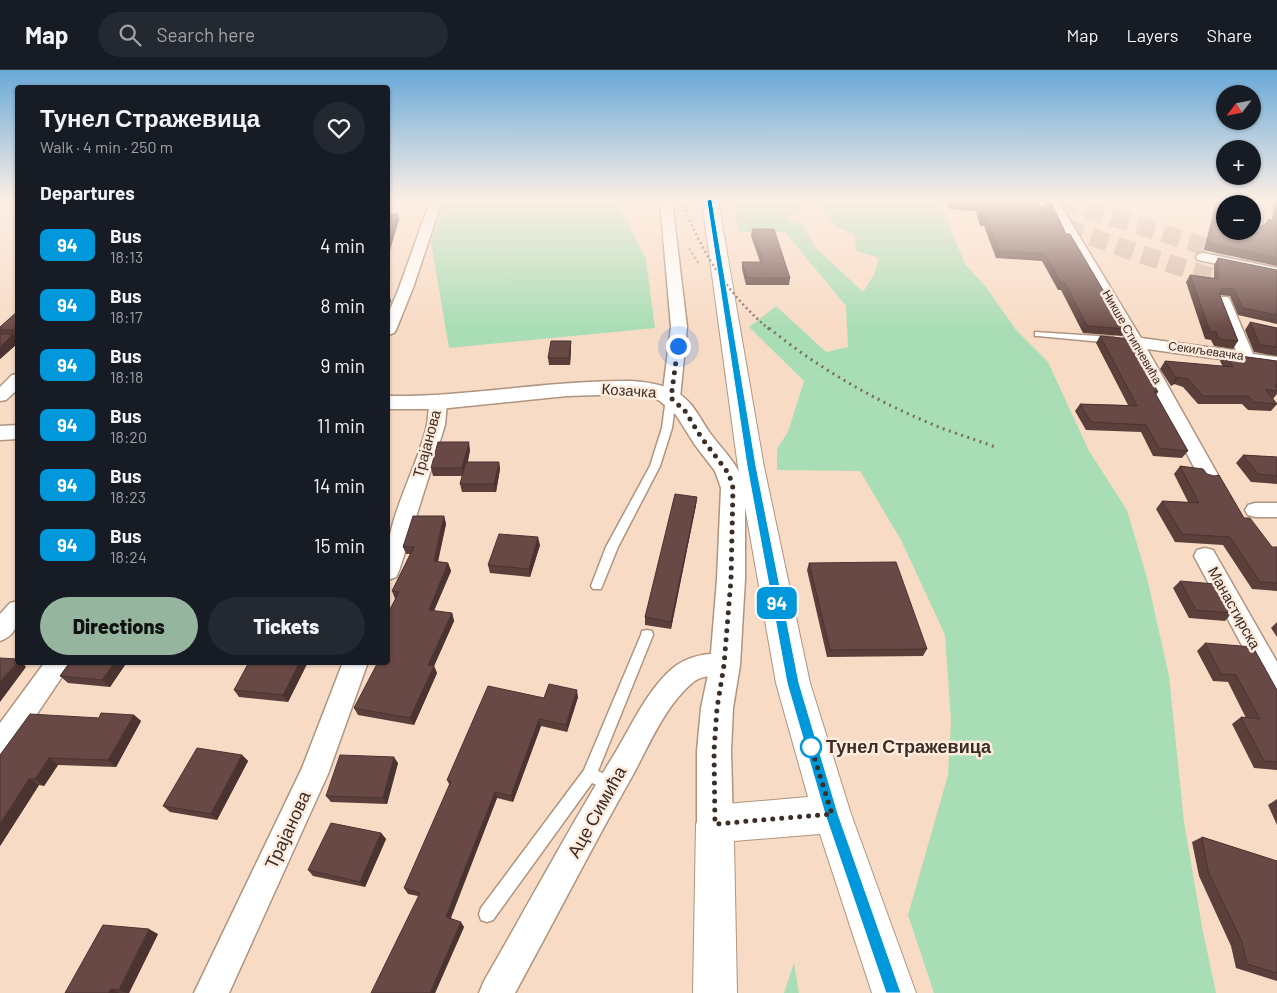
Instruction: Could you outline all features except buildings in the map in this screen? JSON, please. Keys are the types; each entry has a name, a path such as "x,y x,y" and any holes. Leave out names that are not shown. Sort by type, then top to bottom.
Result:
{"main road":[{"path":"717,244 752,466 787,657 801,712 832,814 894,993"},
{"path":"715,993 715,824 832,814"}],"street":[{"path":"390,325 406,288 421,244"},
{"path":"670,244 679,327 671,398"},
{"name":"Никше Стипчевића","path":"1077,244 1090,263 1135,342 1208,475"},
{"path":"1203,257 1277,272"},
{"path":"1223,300 1246,356"},
{"path":"1231,320 1250,324"},
{"name":"Секиљевачка","path":"1135,342 1246,356 1277,362"},
{"path":"0,396 15,382"},
{"name":"Козачка","path":"390,403 438,402 541,392 610,388 648,390 671,398 685,411 701,437 732,479 731,579 714,751 715,824"},
{"name":"Трајанова","path":"390,565 436,425 438,402"},
{"path":"0,434 15,432"},
{"path":"1255,510 1277,510"},
{"name":"Манастирска","path":"1205,556 1277,686"},
{"path":"0,631 15,614"},
{"name":"Аце Симића","path":"496,993 600,780 683,676 704,664 724,665"},
{"path":"0,745 58,665"},
{"name":"Трајанова","path":"211,993 314,774 355,665"}],"lane":[{"path":"1038,334 1135,342"},
{"path":"597,586 612,547 655,466 667,428 671,398"},
{"path":"487,914 600,780 648,635"}],"green space":[{"path":"431,244 638,244 646,259 655,328 449,348"},
{"path":"795,244 813,244 863,292 874,275 879,258 856,251 856,244 957,244 965,264 986,287 1016,330 1048,362 1089,451 1127,510 1147,578 1169,676 1184,822 1202,927 1216,993 934,993 908,915 948,775 951,720 945,635 901,540 860,471 777,470 777,449 788,432 804,381 749,327 776,306 826,352 848,347 846,306"},
{"path":"794,963 799,993 784,993"}],"tunnel":[{"path":"1112,244 1277,298"},
{"path":"1197,244 1277,269"}],"railway":[{"path":"701,244 717,272 741,302 770,330"},
{"path":"769,328 825,369 885,403 935,426 995,447"}],"bus line":[{"name":"94","path":"717,244 752,466 793,683 832,814 894,993"}],"place":[{"name":"Тунел Стражевица","path":"811,747"}],"route":[{"path":"678,346 671,398 685,411 701,437 729,474 732,479 733,488 731,579 714,751 715,824 832,814 811,747"}]}
